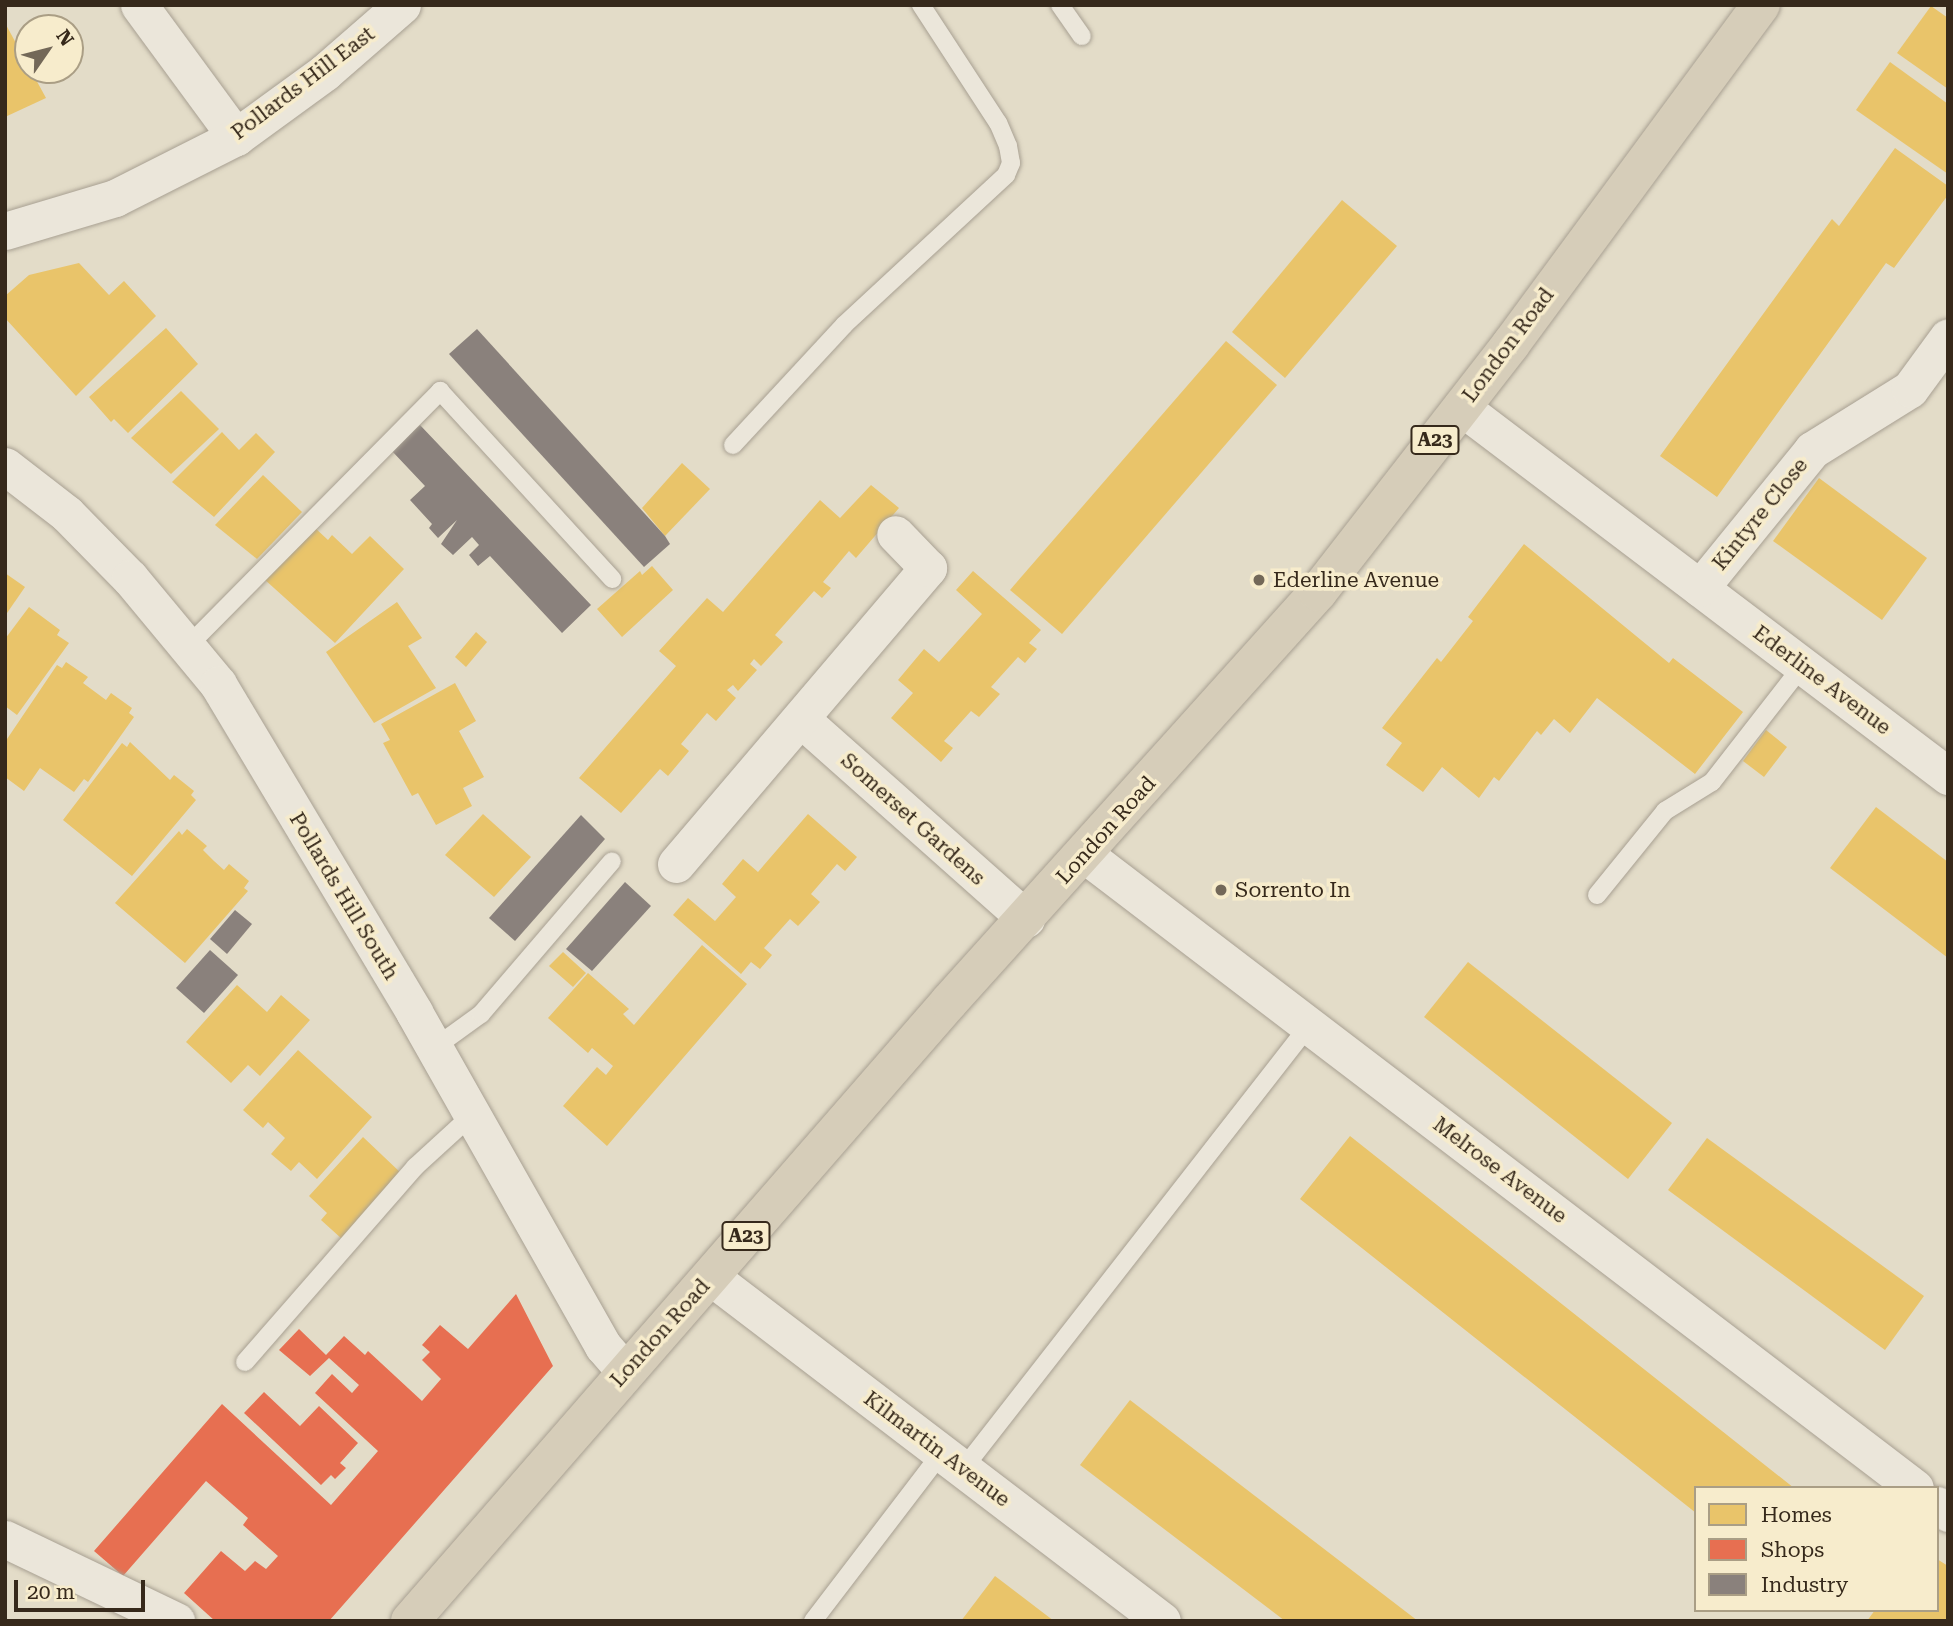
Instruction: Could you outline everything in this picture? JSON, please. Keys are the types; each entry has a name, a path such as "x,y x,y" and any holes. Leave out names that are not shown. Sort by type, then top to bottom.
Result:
{"highway":[{"name":"London Road","path":"410,1621 625,1371 1318,592 1461,407 1760,5"}],"street":[{"path":"139,5 236,137"},
{"name":"Pollards Hill East","path":"5,231 115,198 236,137 325,72 402,5"},
{"name":"Kintyre Close","path":"1700,588 1812,450 1895,401 1943,355"},
{"name":"Ederline Avenue","path":"1461,407 1948,776"},
{"name":"Pollards Hill South","path":"5,466 67,514 188,646 218,684 434,1048 603,1346 625,1371"},
{"path":"676,864 928,568 895,534"},
{"name":"Somerset Gardens","path":"801,719 1026,919"},
{"name":"Melrose Avenue","path":"1084,854 1912,1486"},
{"name":"Kilmartin Avenue","path":"711,1277 1162,1621"},
{"path":"5,1539 176,1621"}],"lane":[{"path":"733,445 845,325 1006,175 1010,154 998,123 921,5"},
{"path":"1060,5 1082,36"},
{"path":"188,646 440,391 612,579"},
{"path":"1597,895 1665,811 1712,782 1803,665"},
{"path":"434,1048 481,1014 612,861"},
{"path":"813,1621 953,1461 1310,1024"},
{"path":"245,1362 415,1167 472,1115"}],"building: Homes":[{"path":"1931,6 1948,18 1948,89 1897,53"},
{"path":"5,23 14,39 14,84 38,84 46,98 5,117"},
{"path":"1890,62 1948,104 1948,174 1856,110"},
{"path":"1895,148 1948,186 1948,195 1894,268 1886,263 1717,497 1660,456 1832,219 1839,226"},
{"path":"1342,200 1397,246 1285,378 1232,332"},
{"path":"79,263 109,295 124,281 156,316 76,396 5,318 5,296 29,275"},
{"path":"166,328 198,364 128,433 114,419 111,422 89,397"},
{"path":"1226,341 1277,385 1062,634 1010,590"},
{"path":"181,391 219,429 171,474 131,438"},
{"path":"222,432 239,450 256,433 275,452 214,517 172,482"},
{"path":"682,463 710,489 665,536 642,508"},
{"path":"263,475 302,512 257,559 215,525"},
{"path":"1819,478 1927,558 1882,620 1773,541"},
{"path":"871,485 899,508 856,558 849,551 823,582 831,588 822,598 814,591 775,635 783,642 761,666 754,659 750,664 757,670 738,691 733,685 727,690 736,698 716,721 707,713 681,744 689,751 668,776 660,769 621,813 579,778 676,666 659,651 707,598 723,612 820,500 840,518"},
{"path":"314,527 328,540 332,535 352,554 370,536 404,569 335,643 264,579"},
{"path":"1524,544 1669,663 1673,658 1743,712 1695,774 1597,698 1570,733 1554,719 1541,735 1537,731 1499,781 1494,777 1479,798 1442,767 1423,792 1386,765 1402,743 1382,728 1437,658 1441,662 1473,621 1468,617"},
{"path":"652,566 673,590 622,637 597,609 640,571 642,575"},
{"path":"973,571 1041,630 1029,643 1037,649 1025,663 1018,657 991,687 1000,694 979,717 971,711 944,741 953,748 941,762 891,718 913,693 898,680 924,649 939,662 982,614 956,590"},
{"path":"5,573 25,587 5,616"},
{"path":"397,602 422,638 408,646 436,688 374,723 326,652"},
{"path":"29,607 60,630 57,635 69,643 17,715 5,706 5,639"},
{"path":"476,632 487,642 466,667 455,657"},
{"path":"66,662 88,677 83,683 106,700 111,693 132,708 129,713 134,717 88,782 84,779 74,792 40,768 24,791 5,777 5,742 57,665 62,668"},
{"path":"455,683 476,721 459,731 484,777 463,788 472,806 436,825 418,793 412,796 383,743 390,740 381,724"},
{"path":"1766,730 1787,747 1764,777 1743,761"},
{"path":"130,742 170,780 174,775 194,791 191,795 196,800 132,876 63,820 122,743 127,747"},
{"path":"1876,807 1948,862 1948,958 1830,868"},
{"path":"483,814 531,857 494,897 445,855"},
{"path":"808,814 857,857 845,871 837,864 811,894 820,902 798,926 790,919 764,948 772,955 760,969 751,962 741,974 673,915 688,898 715,921 736,897 722,884 743,859 758,872"},
{"path":"187,829 207,846 203,850 224,870 229,864 249,881 244,888 248,891 185,963 115,903 179,831 182,835"},
{"path":"702,945 747,984 607,1146 563,1106 597,1067 606,1075 613,1066 592,1048 588,1053 548,1018 588,973 629,1009 623,1014 634,1025"},
{"path":"563,952 586,973 573,987 549,966"},
{"path":"1468,962 1672,1123 1628,1179 1424,1017"},
{"path":"237,985 267,1012 281,995 310,1020 260,1076 248,1065 231,1083 186,1042"},
{"path":"298,1050 372,1117 317,1179 299,1162 291,1171 271,1154 285,1138 268,1122 263,1128 243,1110"},
{"path":"1350,1136 1791,1486 1694,1486 1694,1511 1300,1199"},
{"path":"363,1137 402,1174 342,1239 321,1220 327,1213 309,1196"},
{"path":"1707,1138 1924,1296 1885,1350 1668,1190"},
{"path":"1130,1400 1418,1621 1285,1621 1080,1465"},
{"path":"1939,1560 1948,1566 1948,1621 1867,1621 1874,1612 1939,1612"},
{"path":"995,1576 1054,1621 961,1621"}],"building: Shops":[{"path":"516,1294 553,1366 329,1621 215,1621 184,1593 221,1551 245,1571 255,1561 266,1569 278,1556 243,1525 248,1518 206,1481 123,1576 94,1551 222,1404 331,1505 378,1451 315,1393 332,1374 352,1393 359,1385 329,1358 310,1376 279,1350 299,1329 326,1355 344,1336 365,1355 368,1351 422,1401 441,1379 422,1360 430,1352 422,1345 440,1325 468,1349"},
{"path":"264,1392 300,1426 319,1406 358,1443 340,1463 346,1468 335,1479 331,1475 321,1485 244,1413"}],"building: Industry":[{"path":"477,329 665,536 670,544 644,567 449,354"},
{"path":"420,425 591,605 562,633 490,556 478,566 469,555 479,545 472,537 453,555 441,544 457,520 438,538 429,528 432,524 410,500 425,486 391,450"},
{"path":"581,815 605,839 515,941 489,918"},
{"path":"625,882 651,906 592,971 566,949"},
{"path":"235,910 252,924 227,954 210,939"},
{"path":"210,950 238,975 204,1013 176,988"}],"place":[{"name":"Ederline Avenue","path":"1259,580"},
{"name":"Sorrento In","path":"1221,890"}]}
